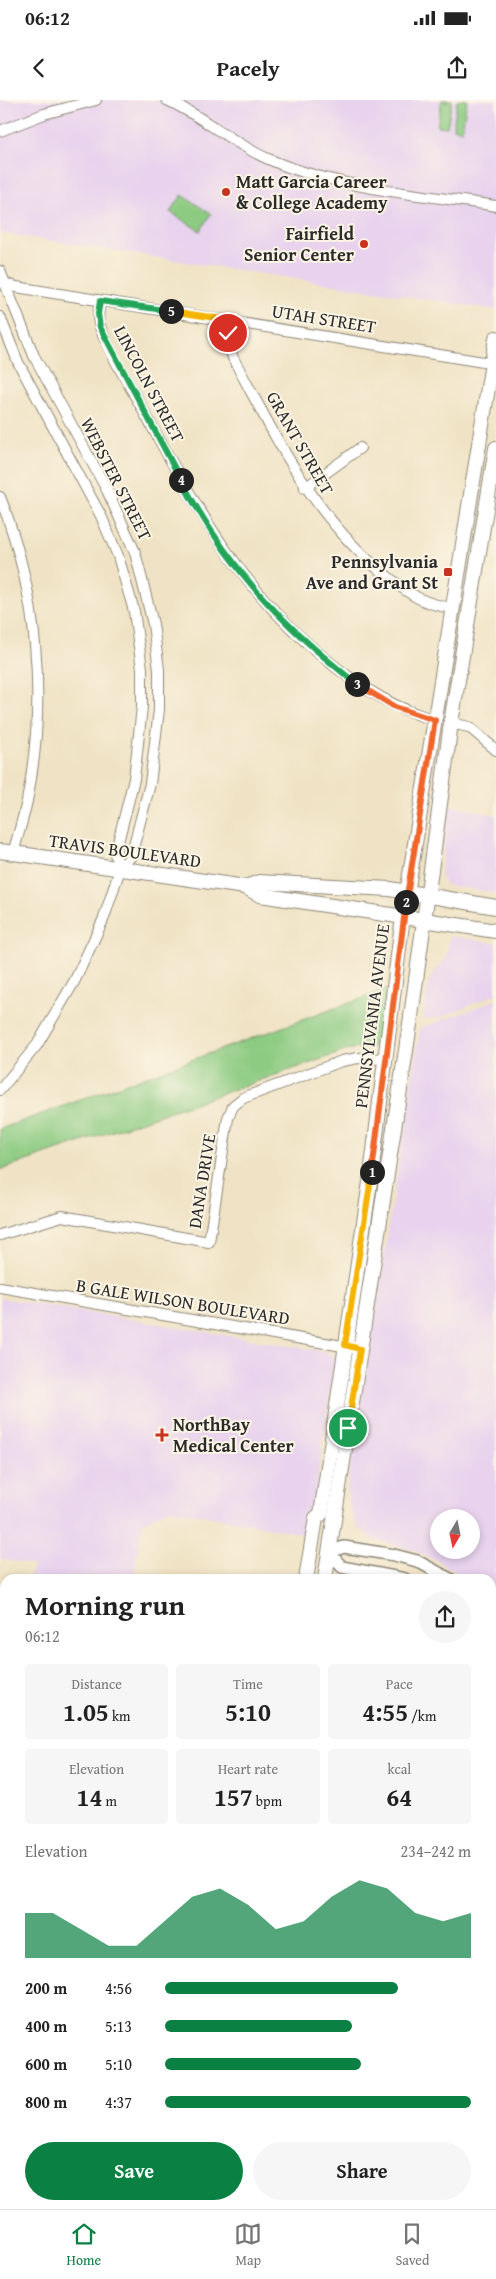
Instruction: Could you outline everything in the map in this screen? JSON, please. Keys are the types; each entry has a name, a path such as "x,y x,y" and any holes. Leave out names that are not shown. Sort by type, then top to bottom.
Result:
{"main road":[{"name":"PENNSYLVANIA AVENUE","path":"307,1574 316,1518 321,1514 371,1174 404,917 452,608 494,363 496,338"},
{"name":"PENNSYLVANIA AVENUE","path":"326,1574 428,897 451,723 496,448"},
{"name":"TRAVIS BOULEVARD","path":"6,852 245,887 260,896 496,931"},
{"name":"TRAVIS BOULEVARD","path":"245,887 260,882 390,889 428,897 496,907"},
{"path":"316,1574 318,1562 329,1552 322,1541 324,1520 321,1514"}],"street":[{"path":"0,131 44,114 96,100"},
{"path":"167,100 184,108 264,157 296,170 352,184 496,206"},
{"name":"WEBSTER STREET","path":"0,271 34,356 118,513 134,552 153,624 159,670 159,710 156,749 150,784 132,856 120,869 115,854 134,779 142,708 142,669 134,611 118,556 101,516 18,362 0,317"},
{"name":"UTAH STREET","path":"3,282 100,301 494,363"},
{"name":"LINCOLN STREET","path":"100,301 98,314 100,327 125,377 194,503 235,566 268,605 311,648 365,690 395,707 435,720"},
{"name":"GRANT STREET","path":"229,320 229,349 305,488 319,508 377,568 418,600 452,608"},
{"path":"305,488 360,448"},
{"path":"0,497 22,564 38,677 34,751 26,802 6,852"},
{"path":"451,723 469,727 496,750"},
{"path":"0,1090 37,1045 75,980 104,918 120,869"},
{"name":"DANA DRIVE","path":"0,1235 62,1216 208,1242 228,1118 233,1106 243,1098 342,1061 358,1058 386,1059"},
{"name":"B GALE WILSON BOULEVARD","path":"0,1288 360,1349"},
{"path":"379,1574 342,1567 329,1552 344,1547 394,1555 417,1562 440,1574"}],"shaded area":[{"path":"0,100 496,100 496,310 0,233"},
{"path":"449,805 496,815 496,893 446,885 440,876"},
{"path":"450,936 496,943 496,994 439,1018 423,1019 429,980 446,957"},
{"path":"496,1000 496,1574 459,1574 434,1559 480,1559 480,1509 430,1509 430,1557 415,1551 376,1540 358,1528 350,1508 347,1489 420,1028"},
{"name":"NorthBay Medical Center","path":"0,1298 327,1352 335,1360 309,1535 170,1509 143,1522 134,1574 31,1574 33,1565 0,1559"}],"green space":[{"path":"442,100 446,100 446,104 447,100 452,100 447,127 437,126"},
{"path":"457,100 467,100 462,130 453,128"},
{"path":"182,195 211,214 200,231 170,212"},
{"path":"388,989 380,1039 373,1047 351,1049 0,1170 0,1129"}],"place":[{"name":"Matt Garcia Career & College Academy","path":"226,192"},
{"name":"Fairfield Senior Center","path":"364,244"},
{"name":"Pennsylvania Ave and Grant St","path":"448,572"},
{"name":"NorthBay Medical Center","path":"162,1435"}],"route":[{"path":"228,333 229,320 100,301 98,314 100,327 125,377 194,503 235,566 268,605 311,648 365,690 395,707 435,720 401,931 371,1174 345,1345 360,1349 348,1428"}]}
